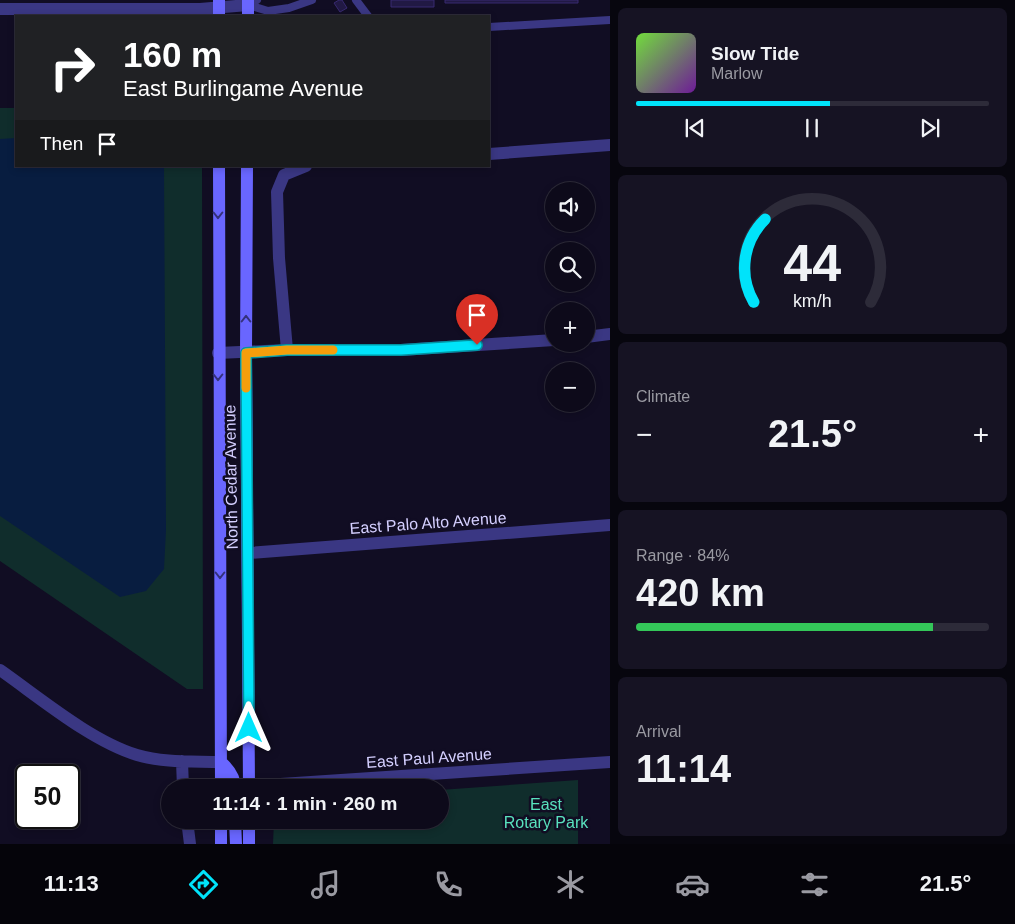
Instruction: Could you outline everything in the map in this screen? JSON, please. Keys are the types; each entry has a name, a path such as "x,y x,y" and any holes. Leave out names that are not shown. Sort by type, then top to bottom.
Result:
{"main road":[{"name":"North Cedar Avenue","path":"218,167 221,779"},
{"name":"North Cedar Avenue","path":"247,167 246,353 249,553 249,779"},
{"path":"221,762 229,770 234,779"},
{"path":"221,829 221,844"},
{"path":"235,829 236,844"},
{"path":"249,829 249,844"}],"street":[{"path":"0,9 200,9 250,5"},
{"path":"490,154 610,145"},
{"path":"287,350 277,192 284,175 304,167"},
{"path":"595,336 610,334"},
{"path":"218,353 287,350 401,350 545,341"},
{"name":"East Palo Alto Avenue","path":"249,553 610,526"},
{"path":"0,670 97,737 118,748 159,760 221,762"},
{"path":"182,761 183,779"},
{"name":"East Paul Avenue","path":"365,779 610,762"},
{"path":"188,829 190,844"}],"lane":[{"path":"250,5 268,11 289,8 312,0"},
{"path":"356,0 367,15"},
{"path":"490,27 610,20"}],"green space":[{"path":"0,108 15,108 15,167 202,167 203,689 187,689 0,561"},
{"name":"East Rotary Park","path":"578,780 578,844 273,844 274,829 449,829 449,789"}],"water":[{"path":"15,138 15,167 164,167 166,530 164,569 146,591 120,597 0,516 0,139"}],"building":[{"path":"342,0 347,8 340,12 334,3"},
{"path":"391,0 434,0 434,7 391,7"},
{"path":"445,0 578,0 578,3 445,3"}],"slow traffic":[{"path":"246,388 246,353 287,350 333,350"}],"route":[{"path":"249,728 246,353 287,350 401,350 477,345"}]}
